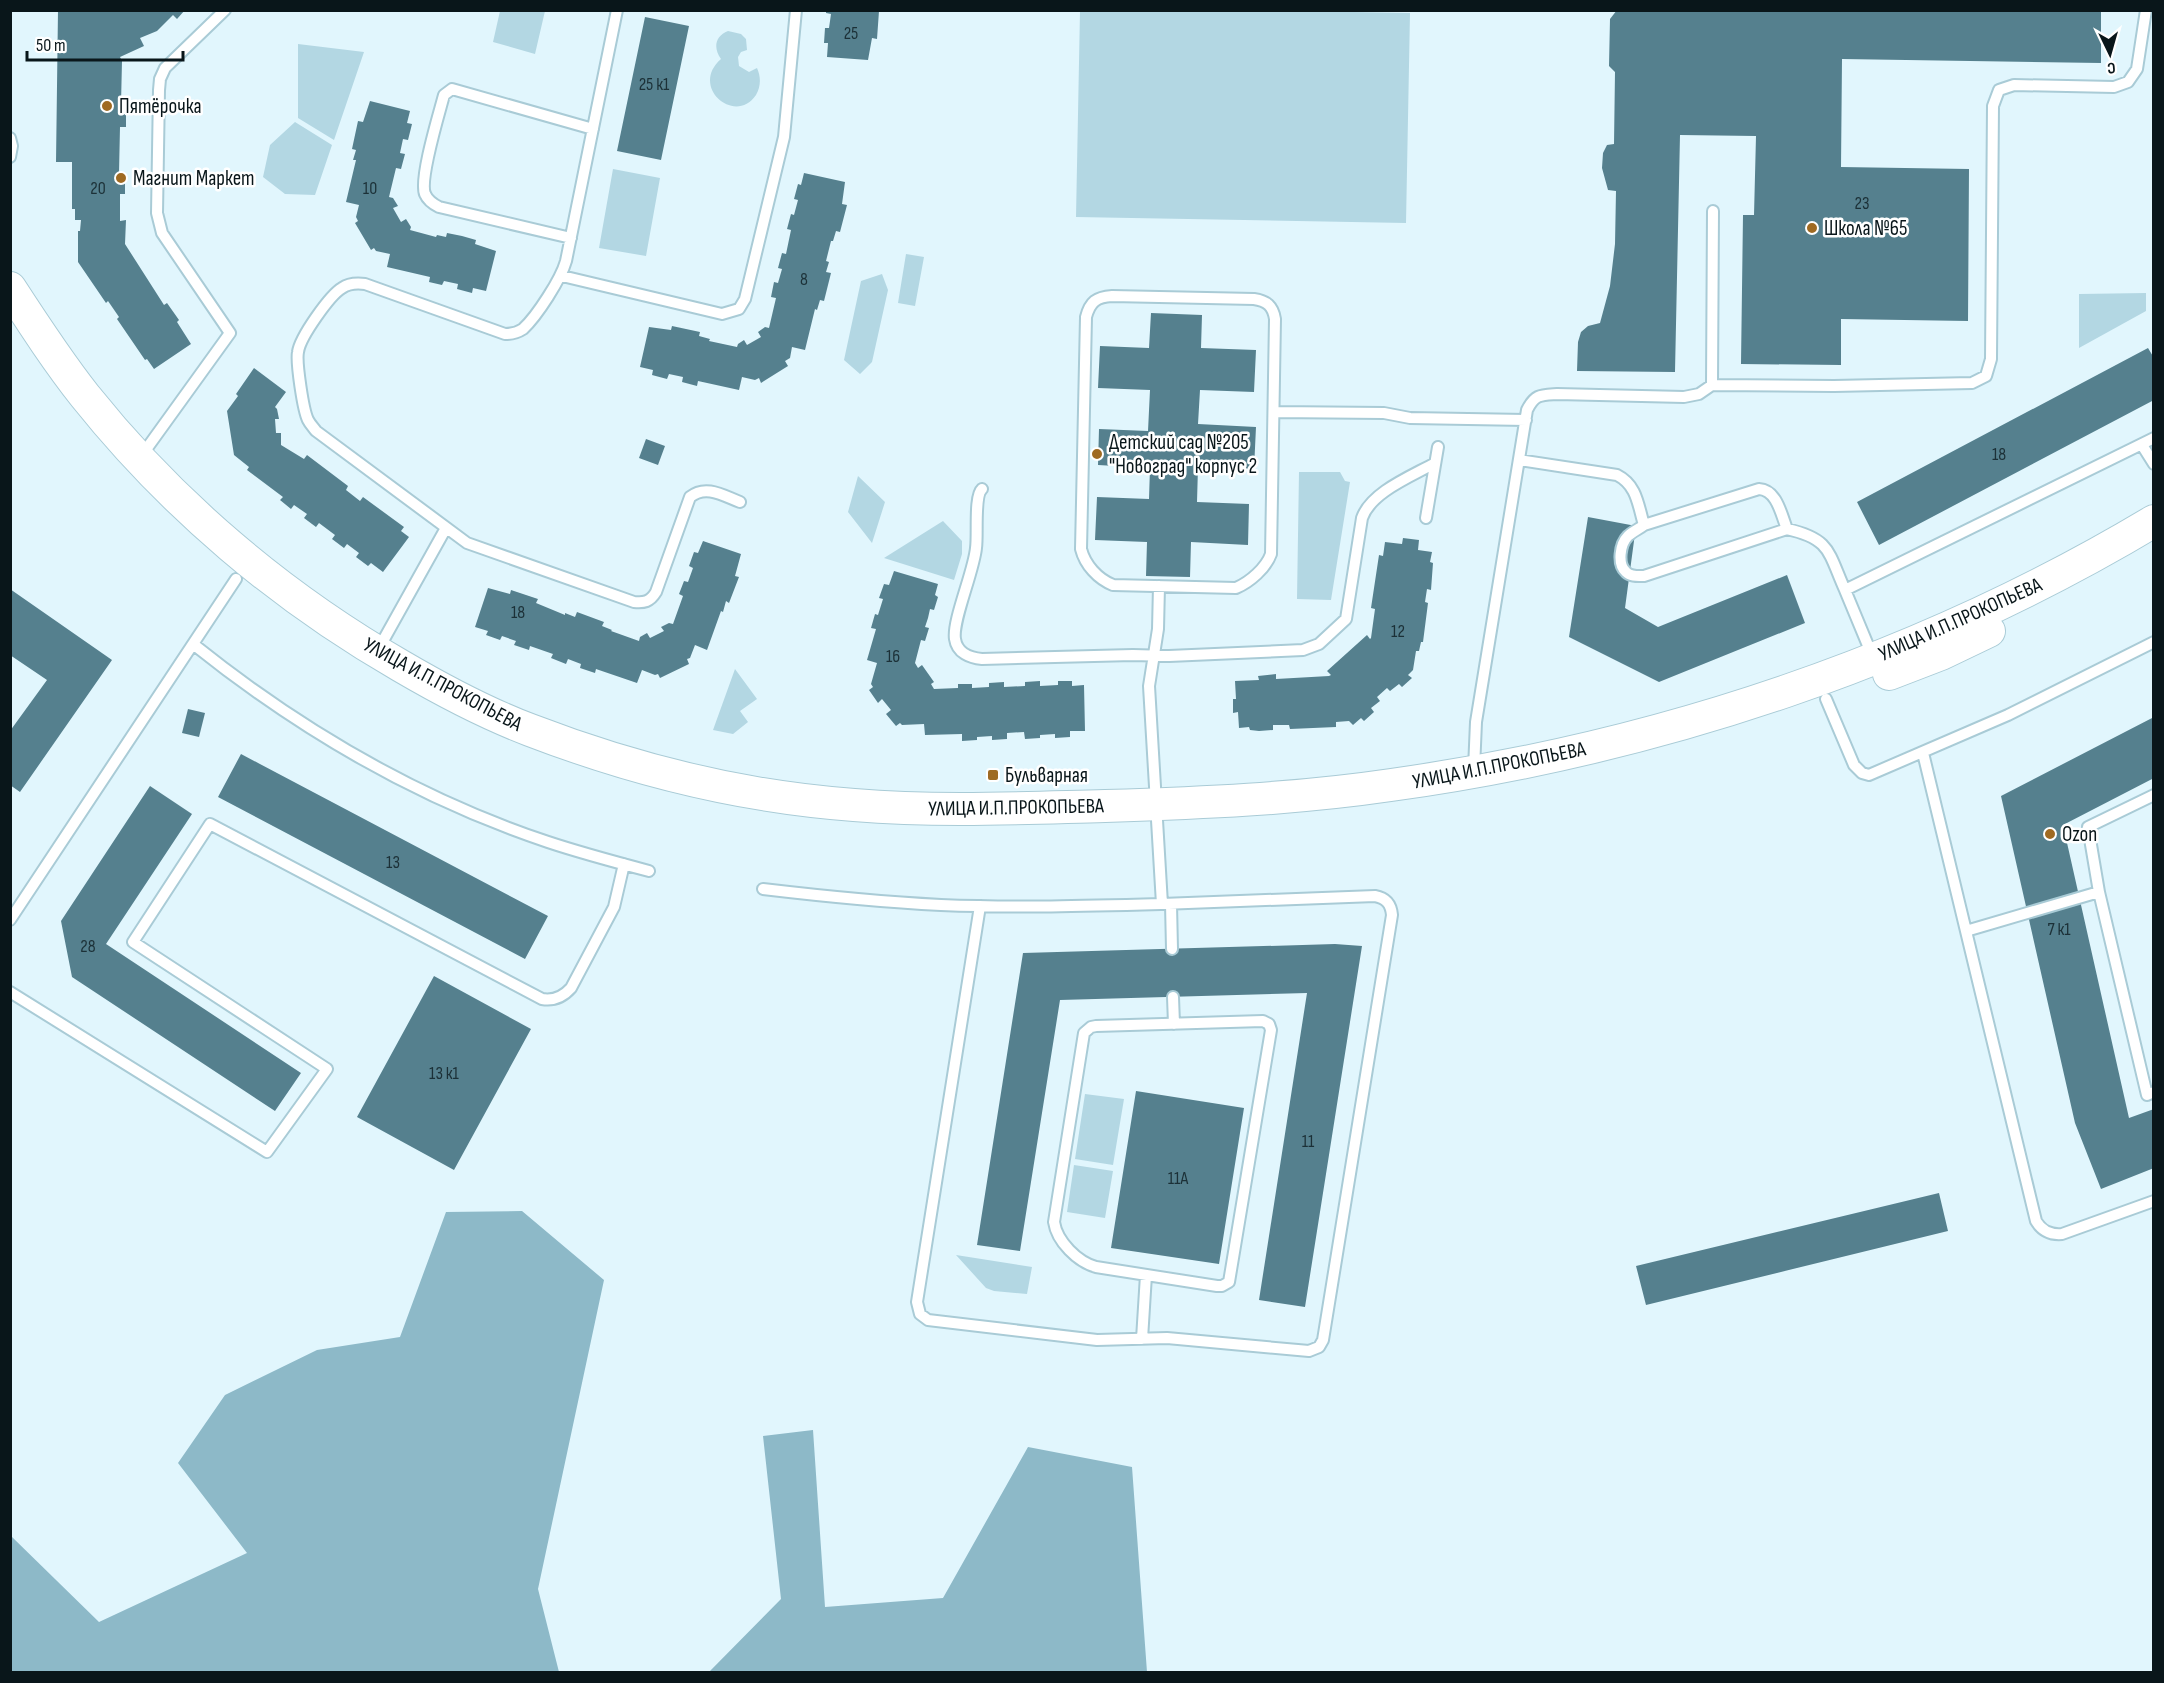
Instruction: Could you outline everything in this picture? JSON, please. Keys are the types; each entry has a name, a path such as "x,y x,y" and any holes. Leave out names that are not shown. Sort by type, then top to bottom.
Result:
{"street":[{"name":"УЛИЦА И.П.ПРОКОПЬЕВА","path":"10,288 41,337 184,534 236,579 326,645 372,661 465,700 526,729 654,770 745,792 855,805 1156,815 1275,798 1387,786 1475,783 1596,746 1822,690 1877,668 2098,554 2154,521"},
{"name":"УЛИЦА И.П.ПРОКОПЬЕВА","path":"10,325 53,388 87,431 195,514 250,563 372,661"},
{"name":"УЛИЦА И.П.ПРОКОПЬЕВА","path":"1877,668 1941,654 2071,592 2154,546"}],"lane":[{"path":"133,466 230,333 162,233 157,213 160,79 165,68 225,10"},
{"path":"617,10 572,238 561,276 522,329 512,334 498,332 365,284 350,284 333,296 300,343 298,362 307,418 312,427 467,543 634,602 648,601 656,592 690,496 697,491 708,490 740,502"},
{"path":"561,276 722,314 739,309 745,299 784,137 796,10"},
{"path":"1475,783 1476,722 1527,410 1533,399 1542,394 1684,397 1699,394 1712,385 1834,386 1972,383 1986,376 1991,359 1993,106 1999,90 2014,85 2114,87 2128,82 2137,69 2146,10"},
{"path":"572,238 439,207 429,201 424,179 444,95 452,89 593,129"},
{"path":"10,138 12,146 10,157"},
{"path":"1712,385 1713,211"},
{"path":"1100,297 1262,300 1274,311 1275,319 1271,555 1245,584 1236,588 1159,586 1113,585 1102,581 1083,558 1081,549 1086,317 1092,302 1100,297"},
{"path":"1274,412 1526,420"},
{"path":"1845,590 2154,438"},
{"path":"2142,445 2154,464"},
{"path":"1426,518 1438,447"},
{"path":"1520,460 1617,475 1627,480 1634,489 1644,525"},
{"path":"982,489 978,495 974,567 954,637 959,649 973,658 1153,656 1303,650 1319,644 1340,627 1347,615 1362,520 1368,506 1377,496 1435,462"},
{"path":"1787,529 1772,494 1767,489 1759,489 1644,525 1628,536 1621,548 1622,564 1625,572 1633,576 1644,576 1787,529 1808,534 1825,544 1877,668"},
{"path":"372,661 446,528"},
{"path":"10,920 236,579"},
{"path":"1159,586 1158,630 1149,686 1156,815 1172,949"},
{"path":"1822,690 1854,765 1862,774 1869,775 2059,691 2154,642"},
{"path":"193,644 265,699 309,728 401,780 507,827 547,842 649,871"},
{"path":"1923,753 2036,1221 2049,1233 2062,1234 2154,1201"},
{"path":"2154,795 2088,827 2099,892 2147,1095 2154,1092"},
{"path":"10,992 267,1152 327,1069 133,942 210,824 542,999 549,1000 561,997 571,988 614,907 624,864"},
{"path":"763,889 861,900 980,906 1166,904 1375,896 1388,902 1392,913 1322,1344 1315,1350 1177,1339 1096,1340 928,1320 920,1314 918,1309 980,906"},
{"path":"1966,931 2099,892"},
{"path":"1173,997 1174,1024"},
{"path":"1266,1021 1271,1030 1228,1282 1222,1286 1096,1267 1085,1263 1058,1236 1054,1217 1084,1033 1096,1026 1174,1024 1266,1021"},
{"path":"1142,1339 1146,1275"}],"shaded area":[{"path":"500,11 545,11 535,54 493,42"},
{"path":"1080,11 1410,13 1406,223 1076,217"},
{"path":"728,31 741,34 746,39 747,50 741,52 738,57 739,66 749,72 757,68 760,78 756,95 747,104 737,106 727,105 719,99 712,91 710,81 712,70 721,59 716,47 718,39"},
{"path":"298,44 364,52 334,140 298,118"},
{"path":"295,122 332,145 315,195 285,194 263,177 270,145"},
{"path":"613,169 660,178 646,256 599,248"},
{"path":"906,254 924,257 915,306 898,303"},
{"path":"882,274 888,290 872,362 860,374 844,360 861,281"},
{"path":"2146,293 2146,311 2079,348 2079,294"},
{"path":"1299,472 1340,472 1345,481 1350,482 1331,600 1297,599"},
{"path":"858,476 885,502 872,543 848,512"},
{"path":"943,521 962,541 962,554 954,580 884,558"},
{"path":"735,669 757,699 740,711 748,722 733,734 713,730"},
{"path":"1085,1094 1124,1099 1113,1165 1075,1159"},
{"path":"1074,1165 1113,1171 1105,1218 1067,1212"},
{"path":"522,1211 604,1280 538,1589 559,1672 11,1672 11,1536 99,1622 247,1553 178,1463 225,1395 317,1350 400,1337 446,1212"},
{"path":"956,1255 1032,1267 1027,1294 994,1291 986,1288"},
{"path":"813,1430 825,1607 943,1598 1028,1447 1132,1467 1147,1672 709,1672 781,1599 763,1436"}],"building":[{"path":"58,10 185,10 177,19 173,15 157,31 140,38 144,46 120,57 122,61 121,104 126,104 126,127 120,127 119,173 125,173 125,194 120,194 120,221 126,220 125,244 164,305 167,303 179,320 177,322 191,344 154,369 147,359 145,360 117,319 119,317 108,301 106,303 78,262 78,231 80,231 81,220 75,220 75,209 72,209 72,162 56,162"},
{"path":"826,10 879,11 877,39 872,38 868,60 827,57 828,43 824,43 825,28 829,28 831,14 826,13"},
{"path":"1617,10 2101,10 2101,63 1842,59 1841,167 1969,169 1968,321 1841,319 1841,365 1741,364 1743,215 1754,215 1756,136 1680,135 1675,372 1577,371 1578,342 1581,332 1588,326 1600,323 1610,286 1615,244 1616,191 1608,190 1602,168 1603,153 1607,145 1614,144 1615,72 1609,66 1610,19"},
{"path":"645,17 689,26 661,160 617,151"},
{"path":"370,101 410,111 407,123 412,124 408,140 403,139 400,153 405,154 401,169 396,168 389,197 393,198 398,206 393,208 401,222 406,219 411,227 410,230 436,237 437,235 446,237 447,233 462,236 476,240 475,244 496,251 486,291 473,288 472,293 457,289 458,284 444,281 442,285 429,282 430,277 387,267 390,254 376,251 374,248 371,250 355,223 358,221 356,217 359,205 346,202 356,160 353,160 356,150 352,149 358,121 363,122"},
{"path":"804,173 845,182 842,204 847,205 840,232 836,231 831,241 826,272 831,273 824,301 820,300 817,310 815,309 805,350 792,347 790,358 785,361 788,366 761,383 759,378 755,380 742,377 739,390 698,381 697,386 682,382 683,377 669,374 667,379 652,375 653,370 640,367 649,327 671,330 672,326 700,332 699,336 710,339 709,341 737,347 744,340 747,345 761,337 758,332 765,327 769,328 776,298 771,297 774,282 778,283 782,269 778,268 782,253 786,254 791,230 787,229 791,214 794,215 798,200 794,199"},
{"path":"1151,313 1202,315 1201,348 1256,350 1254,392 1200,390 1198,424 1256,427 1254,469 1198,467 1197,502 1249,504 1248,545 1191,542 1190,577 1146,576 1147,542 1095,540 1097,497 1149,499 1150,468 1098,465 1099,429 1148,431 1150,390 1098,388 1100,346 1149,348"},
{"path":"2148,348 2154,358 2154,400 1879,545 1857,502"},
{"path":"254,368 286,392 275,407 279,419 275,419 276,433 281,433 281,445 304,459 307,455 348,486 346,490 360,501 363,497 404,527 401,531 409,537 383,572 371,563 368,566 356,557 359,553 347,544 344,548 332,539 335,535 319,523 316,527 304,518 307,514 294,505 291,509 280,500 283,497 247,470 249,467 234,455 227,411"},
{"path":"646,439 665,446 658,465 639,458"},
{"path":"1588,517 1636,526 1625,608 1658,627 1787,575 1805,623 1659,682 1569,637"},
{"path":"1403,538 1419,540 1418,550 1432,552 1430,562 1433,563 1431,590 1427,589 1425,602 1428,603 1423,642 1421,642 1419,651 1416,651 1413,670 1408,675 1412,678 1402,687 1399,684 1390,691 1387,688 1377,697 1380,701 1371,708 1374,712 1364,721 1361,718 1353,725 1349,721 1336,722 1336,727 1290,729 1289,725 1273,725 1273,730 1259,731 1250,730 1249,727 1239,728 1238,712 1233,713 1233,699 1236,699 1235,681 1259,680 1258,676 1276,674 1276,679 1329,676 1331,675 1327,671 1367,635 1371,638 1375,609 1371,608 1379,555 1383,556 1385,542 1402,544"},
{"path":"703,541 741,554 735,576 739,577 729,603 726,601 723,612 721,611 707,650 695,645 690,658 687,659 689,664 660,678 658,674 642,670 637,683 596,669 595,673 580,668 581,664 568,659 566,664 551,658 553,654 530,646 529,650 514,645 516,641 502,636 500,640 486,635 488,631 475,627 488,588 510,594 511,590 538,599 536,603 565,615 565,613 575,617 577,612 604,622 602,626 611,631 639,641 640,637 647,633 650,638 664,631 661,627 669,623 673,624 683,596 679,594 684,581 688,582 693,568 689,566 694,552 698,553"},
{"path":"894,571 938,584 935,595 938,597 934,610 930,609 925,627 929,628 925,641 921,640 915,663 918,668 922,665 934,682 931,684 934,689 958,688 958,684 972,684 972,688 989,687 989,683 1004,682 1004,687 1025,686 1025,682 1040,681 1040,686 1058,685 1058,681 1072,681 1072,686 1084,685 1085,731 1070,731 1070,737 1055,738 1055,734 1025,739 1024,732 1007,733 1007,739 992,740 992,736 962,741 962,734 925,735 924,724 902,725 900,723 896,726 886,714 891,710 882,699 878,703 869,690 873,687 871,684 877,663 867,660 876,629 871,628 883,599 879,598 884,584 889,585"},
{"path":"10,589 112,660 20,792 10,785 10,731 47,680 10,655"},
{"path":"188,709 205,713 199,737 182,733"},
{"path":"2154,717 2154,778 2063,825 2129,1118 2154,1109 2154,1168 2101,1189 2075,1123 2001,796"},
{"path":"241,754 548,916 525,959 218,797"},
{"path":"150,786 192,814 106,944 301,1073 275,1111 72,977 61,921"},
{"path":"1335,944 1362,946 1305,1307 1259,1300 1307,993 1060,1000 1020,1251 977,1245 1023,953"},
{"path":"434,976 531,1029 454,1170 357,1117"},
{"path":"1136,1091 1244,1108 1219,1264 1111,1248"},
{"path":"1939,1193 1948,1231 1646,1305 1636,1266"}],"place":[{"name":"Пятёрочка","path":"107,106"},
{"name":"Магнит Маркет","path":"121,178"},
{"name":"Школа №65","path":"1812,228"},
{"name":"Детский сад №205 \"Новоград\" корпус 2","path":"1097,454"},
{"name":"Бульварная","path":"993,775"},
{"name":"Ozon","path":"2050,834"}]}
